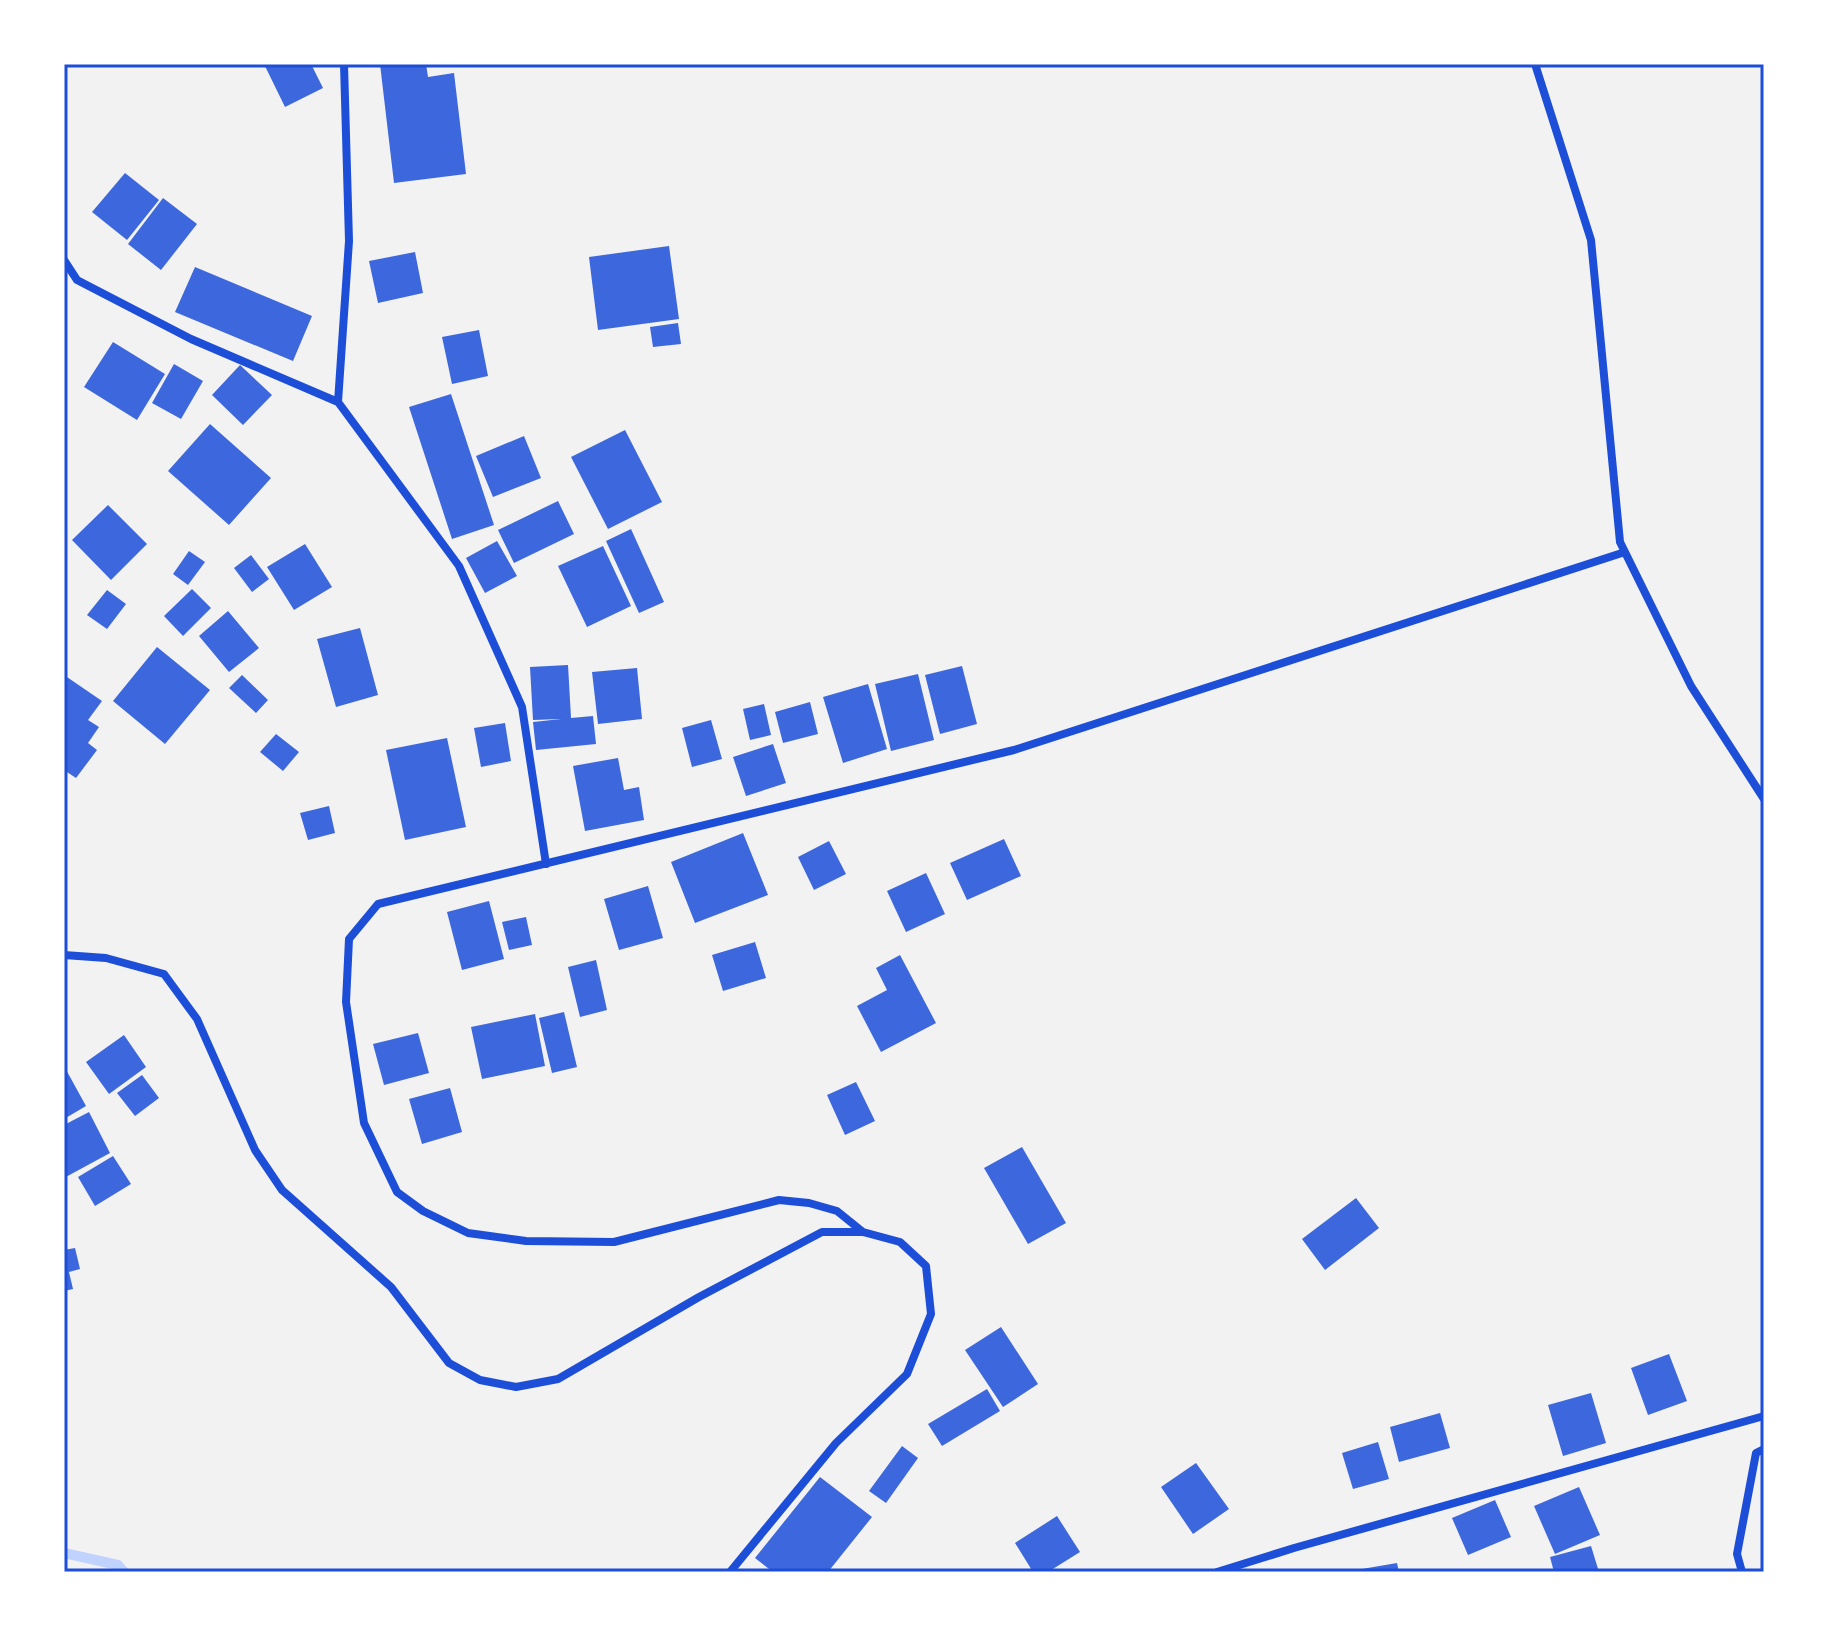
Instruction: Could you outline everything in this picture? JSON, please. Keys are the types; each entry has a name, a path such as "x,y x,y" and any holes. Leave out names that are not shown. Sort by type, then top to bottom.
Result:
{"street":[{"path":"338,402 349,241 344,64"},
{"path":"1535,64 1591,240 1620,542 1691,686 1764,799"},
{"path":"64,260 77,280 191,339 338,402 459,566 522,707 546,864"},
{"path":"863,1232 837,1211 809,1203 779,1200 614,1242 526,1241 468,1233 423,1211 397,1192 364,1123 346,1002 349,939 378,904 1014,750 1625,552"},
{"path":"64,955 106,958 164,974 197,1019 255,1150 282,1190 391,1287 449,1363 480,1380 516,1387 558,1379 699,1297 822,1232 863,1232 900,1242 926,1266 931,1314 907,1374 836,1443 730,1572"},
{"path":"1217,1572 1764,1416"},
{"path":"1742,1572 1737,1554 1756,1453 1764,1449"}],"building":[{"path":"264,64 311,64 323,88 285,107"},
{"path":"380,64 426,64 428,77 454,73 466,174 394,183"},
{"path":"125,173 159,200 127,240 92,212"},
{"path":"163,198 197,224 161,270 128,244"},
{"path":"669,246 679,319 598,330 589,257"},
{"path":"415,252 423,293 378,303 369,261"},
{"path":"195,267 312,316 293,361 175,312"},
{"path":"678,323 681,344 653,347 650,327"},
{"path":"479,330 488,376 452,384 442,337"},
{"path":"113,342 165,374 137,420 84,387"},
{"path":"174,364 203,381 181,419 152,403"},
{"path":"240,365 272,395 243,425 212,395"},
{"path":"451,394 494,525 452,539 409,407"},
{"path":"210,424 271,478 229,525 168,471"},
{"path":"625,430 662,502 608,529 571,457"},
{"path":"524,436 541,478 493,497 476,456"},
{"path":"558,501 574,534 514,563 498,530"},
{"path":"108,505 147,544 111,580 72,540"},
{"path":"631,529 664,602 639,613 606,541"},
{"path":"497,541 517,576 485,593 466,558"},
{"path":"305,544 332,587 294,610 267,567"},
{"path":"603,546 631,606 587,627 558,566"},
{"path":"189,551 205,562 188,585 173,574"},
{"path":"251,555 269,579 252,592 234,568"},
{"path":"192,589 211,608 183,636 164,616"},
{"path":"107,590 126,604 107,629 87,615"},
{"path":"228,611 259,648 229,672 199,636"},
{"path":"360,628 378,695 336,707 317,639"},
{"path":"157,647 210,690 165,744 113,701"},
{"path":"568,665 571,718 593,716 596,744 536,750 533,722 561,719 533,720 530,667"},
{"path":"962,666 977,724 940,734 925,675"},
{"path":"637,668 642,719 598,724 592,672"},
{"path":"918,674 934,740 891,751 875,684"},
{"path":"64,675 102,701 88,720 99,727 88,743 97,750 76,778 67,772 64,777"},
{"path":"242,675 268,700 256,713 229,688"},
{"path":"868,684 887,749 843,763 823,697"},
{"path":"810,702 818,734 783,743 775,712"},
{"path":"764,704 771,735 750,740 743,709"},
{"path":"711,720 722,759 692,767 682,728"},
{"path":"505,723 511,761 481,767 474,728"},
{"path":"276,734 299,752 283,771 260,752"},
{"path":"447,738 466,827 405,840 386,750"},
{"path":"773,744 786,783 746,796 733,757"},
{"path":"618,758 624,790 639,787 644,820 585,831 573,766"},
{"path":"329,806 335,833 308,840 300,813"},
{"path":"743,833 768,895 695,923 671,862"},
{"path":"1004,839 1021,876 967,900 950,863"},
{"path":"829,841 846,874 814,890 798,857"},
{"path":"926,873 945,914 906,932 887,891"},
{"path":"648,886 663,938 619,950 604,899"},
{"path":"489,901 504,959 462,970 447,912"},
{"path":"526,917 532,945 509,950 502,922"},
{"path":"755,942 766,978 723,991 712,955"},
{"path":"900,955 936,1023 881,1052 857,1006 887,990 876,968"},
{"path":"596,960 607,1010 580,1017 568,967"},
{"path":"564,1012 577,1067 552,1073 539,1018"},
{"path":"535,1014 545,1066 482,1079 471,1027"},
{"path":"418,1033 429,1073 384,1085 373,1044"},
{"path":"124,1035 146,1067 109,1094 86,1062"},
{"path":"64,1066 86,1106 64,1119"},
{"path":"142,1075 159,1098 135,1116 117,1093"},
{"path":"856,1082 875,1121 845,1135 827,1095"},
{"path":"450,1088 462,1132 422,1144 409,1099"},
{"path":"89,1112 110,1153 64,1178 64,1125"},
{"path":"1022,1147 1066,1223 1028,1244 984,1168"},
{"path":"113,1156 131,1184 95,1206 78,1177"},
{"path":"1356,1198 1379,1228 1325,1270 1302,1239"},
{"path":"75,1248 80,1269 69,1272 73,1289 64,1291 64,1250"},
{"path":"1001,1327 1038,1384 1003,1407 965,1350"},
{"path":"1669,1354 1687,1401 1648,1415 1631,1368"},
{"path":"987,1389 1000,1411 942,1446 928,1424"},
{"path":"1591,1393 1606,1443 1563,1456 1548,1405"},
{"path":"1440,1413 1450,1448 1399,1462 1390,1427"},
{"path":"1378,1442 1389,1479 1353,1489 1342,1453"},
{"path":"902,1446 918,1458 886,1503 869,1491"},
{"path":"1196,1463 1229,1509 1193,1534 1161,1487"},
{"path":"820,1477 872,1517 828,1572 773,1572 755,1558"},
{"path":"1579,1487 1600,1535 1555,1554 1534,1506"},
{"path":"1495,1500 1511,1537 1468,1555 1452,1518"},
{"path":"1057,1516 1080,1552 1048,1572 1033,1572 1015,1543"},
{"path":"1591,1546 1599,1572 1554,1572 1550,1557"},
{"path":"1397,1563 1399,1572 1356,1572 1356,1570"}],"waterway":[{"path":"64,1553 118,1565 124,1572"}]}
